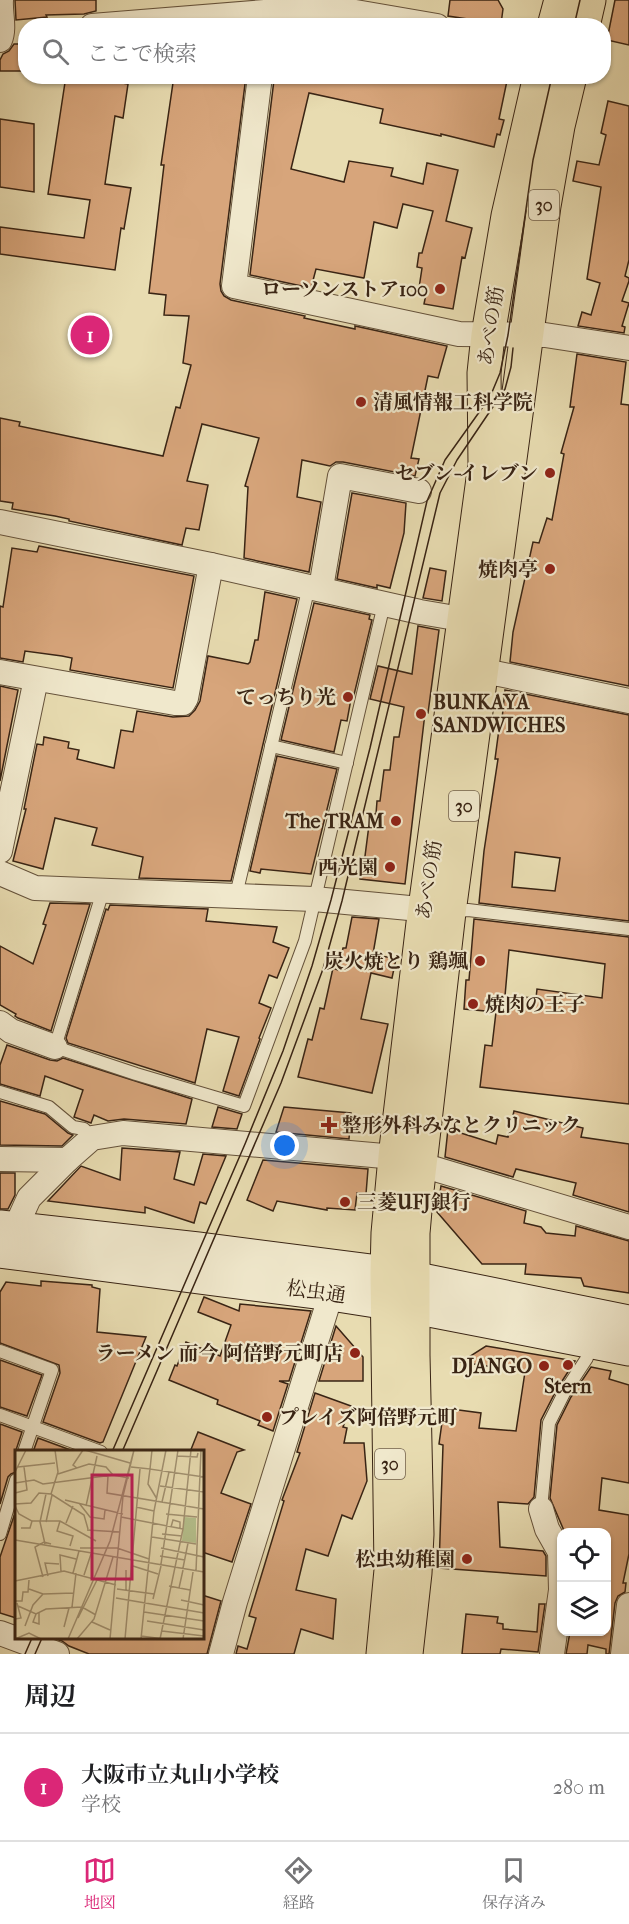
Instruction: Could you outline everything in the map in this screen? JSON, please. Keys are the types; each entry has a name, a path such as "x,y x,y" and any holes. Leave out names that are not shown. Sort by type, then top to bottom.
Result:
{"main road":[{"path":"556,18 561,0"},
{"path":"585,18 589,0"},
{"name":"あべの筋","path":"476,622 485,464 484,373 488,335 508,216 538,84"},
{"name":"あべの筋","path":"383,1654 391,1570 400,1290 413,1233 408,1161 437,910 476,622 527,335 544,206 568,84"},
{"name":"あべの筋","path":"400,1290 417,1534 406,1654"}],"street":[{"path":"1,0 0,13 7,34"},
{"path":"260,18 338,4 401,18"},
{"path":"259,84 234,286 459,334 545,335 629,348"},
{"path":"315,587 340,476 419,491"},
{"path":"0,522 476,622"},
{"path":"0,672 183,703 186,698 211,565"},
{"path":"470,671 629,701"},
{"path":"0,850 36,679"},
{"path":"0,873 35,888 314,899 437,910"},
{"path":"0,1023 11,1031 55,1047"},
{"path":"5,1236 29,1198 92,1138 123,1133 408,1161 629,1227"},
{"path":"0,1160 68,1160"},
{"name":"松虫通","path":"5,1236 198,1249 400,1290 629,1349"},
{"name":"松虫通","path":"5,1236 331,1294 400,1290 629,1322"},
{"path":"221,1654 235,1602 331,1294"},
{"path":"541,1509 547,1529 560,1552 561,1590 552,1654"},
{"path":"623,1654 629,1605"},
{"path":"0,1633 15,1639"},
{"path":"16,1639 57,1654"}],"lane":[{"path":"236,895 271,746 315,587"},
{"path":"103,891 55,1047 244,1106 305,941 384,604"},
{"path":"271,746 347,764"},
{"path":"437,910 468,910 629,929"},
{"path":"0,1092 49,1107 73,1127 84,1129 92,1138"},
{"path":"0,1351 52,1370 25,1450"},
{"path":"541,1509 549,1423 564,1393 587,1358"},
{"path":"0,1416 95,1450"},
{"path":"0,1533 15,1483"}],"building":[{"path":"15,0 96,0 96,11 84,14 46,15 47,17 16,20"},
{"path":"450,0 498,0 503,9 502,18 448,16"},
{"path":"615,0 629,0 629,45 611,41 611,20"},
{"path":"14,44 18,44 18,71 0,71 0,60 3,54 9,51"},
{"path":"65,84 128,84 123,118 115,116 105,184 131,188 124,229 121,228 115,270 0,254 0,227 84,238 90,200 48,194"},
{"path":"173,84 245,84 220,284 224,296 231,300 305,316 304,318 355,329 355,326 447,346 438,378 428,376 411,458 419,459 415,476 343,462 336,462 330,466 302,460 297,497 321,502 309,572 244,558 248,487 245,486 259,438 202,424 187,481 208,485 199,530 186,528 182,545 55,516 12,509 13,503 0,501 0,418 20,422 19,426 163,456 176,407 180,408 191,365 183,363 189,316 164,315 166,295 149,293 164,165 161,165"},
{"path":"274,84 506,84 499,119 504,120 494,147 441,134 441,136 380,123 383,109 309,93 291,169 344,182 349,161 393,168 391,176 423,184 427,163 458,170 446,221 472,228 465,258 462,257 453,309 424,304 427,289 419,288 422,268 417,267 419,253 422,253 433,211 403,204 397,228 374,222 364,278 316,269 311,288 250,275"},
{"path":"608,101 629,106 629,260 625,276 629,278 629,281 622,301 629,303 622,326 625,327 624,333 578,326 582,312 591,315 600,283 587,279 601,187 573,181 577,161 599,165 606,135 601,133"},
{"path":"0,119 34,124 34,192 0,187"},
{"path":"577,354 626,362 621,404 629,405 629,686 510,662 513,632 533,542 539,543 547,518 552,520 564,454 561,453 574,407 570,407"},
{"path":"352,493 406,503 404,533 390,588 377,585 377,588 337,579"},
{"path":"39,546 194,576 173,688 70,670 72,658 62,656 25,651 23,662 0,658 0,606 3,607 12,548 37,552"},
{"path":"430,568 446,571 442,601 423,598"},
{"path":"265,592 297,599 231,881 139,878 143,857 92,845 97,828 55,818 43,869 13,861 26,809 24,809 37,744 43,745 44,737 69,742 68,748 79,750 77,759 114,768 121,730 133,732 137,711 173,717 189,716 200,701 208,656 248,664 250,662 255,640 258,640"},
{"path":"314,603 370,615 369,619 372,620 347,721 341,720 334,752 281,740"},
{"path":"418,626 439,630 428,713 425,713 405,884 360,879 360,867 365,856 369,825 371,825 372,814 376,814 377,801 380,801 384,770 390,770 394,737 399,737 404,707 370,699 378,666 412,674"},
{"path":"0,686 18,690 0,781"},
{"path":"505,690 629,715 629,921 479,903 484,851 498,759 495,759 499,729 501,729","holes":["515,852 560,858 555,891 512,887"]},
{"path":"277,756 337,769 311,874 261,869 260,873 250,871"},
{"path":"50,903 90,904 51,1031 18,1018 16,1014 0,1005 0,946 33,964 46,925 43,924"},
{"path":"110,905 208,909 206,921 277,927 273,942 289,948 277,978 269,975 259,1003 271,1008 239,1096 223,1091 239,1037 207,1029 195,1083 68,1043 66,1038 106,909 108,910"},
{"path":"352,917 379,919 373,954 396,959 392,978 371,973 361,1019 388,1024 372,1093 298,1077 308,1039 312,1040 320,1008 324,1009 333,968 338,970 343,948 346,948"},
{"path":"474,919 629,937 629,1104 480,1087 485,1045 492,1046 496,1012 464,1009 466,980 469,980","holes":["509,950 605,964 602,998 537,989 536,998 505,996"]},
{"path":"7,1045 50,1060 57,1061 63,1058 192,1099 186,1124 124,1119 108,1121 94,1115 91,1123 74,1117 83,1090 45,1076 40,1096 0,1084 0,1065"},
{"path":"0,1101 45,1114 73,1135 62,1146 0,1145"},
{"path":"218,1107 242,1114 237,1129 212,1127"},
{"path":"284,1107 351,1113 349,1139 276,1132"},
{"path":"514,1111 583,1128 581,1137 629,1144 629,1212 573,1195 576,1183 516,1169 513,1177 445,1157 448,1129 496,1144 498,1135 508,1137"},
{"path":"122,1148 180,1152 174,1179 194,1185 203,1154 226,1156 206,1204 200,1202 194,1223 145,1207 145,1213 48,1201 81,1166 120,1180"},
{"path":"263,1160 368,1169 366,1194 357,1193 355,1210 327,1208 327,1210 277,1201 273,1211 247,1200"},
{"path":"0,1173 15,1173 15,1195 8,1209 0,1209"},
{"path":"441,1186 526,1211 524,1223 541,1227 546,1233 575,1236 576,1226 629,1241 629,1293 584,1286 581,1278 525,1274 526,1264 482,1264 437,1212"},
{"path":"41,1281 92,1285 100,1289 97,1332 146,1337 103,1442 100,1443 43,1422 60,1373 59,1365 0,1343 0,1292 6,1282 41,1286"},
{"path":"204,1297 239,1311 240,1304 311,1311 289,1381 279,1381 288,1384 273,1431 258,1425 260,1421 217,1404 218,1400 169,1380 186,1342 220,1356 231,1325 198,1312"},
{"path":"336,1326 363,1357 363,1381 319,1381"},
{"path":"486,1346 575,1361 541,1420 534,1497 528,1504 498,1502 500,1547 543,1551 546,1556 546,1576 439,1568 443,1445 439,1444 444,1408 481,1413 479,1428 516,1431 525,1372 461,1362"},
{"path":"0,1360 42,1375 27,1416 0,1407"},
{"path":"591,1367 611,1371 609,1379 629,1385 629,1483 602,1478 599,1510 629,1515 629,1554 623,1583 626,1583 625,1592 618,1596 615,1603 609,1654 606,1654 606,1649 588,1645 587,1654 566,1654 569,1636 611,1636 611,1528 563,1528 550,1498 557,1425 571,1397"},
{"path":"315,1393 351,1406 343,1427 347,1428 344,1443 364,1443 367,1481 352,1519 342,1515 328,1556 306,1549 296,1590 336,1599 333,1639 301,1629 294,1654 236,1654 238,1646 247,1649 256,1618 249,1616 284,1501 282,1500 300,1453 297,1452"},
{"path":"0,1424 22,1432 15,1450 15,1472 8,1477 0,1504"},
{"path":"198,1432 244,1450 237,1452 221,1493 251,1504 232,1562 204,1553 204,1450 191,1450"},
{"path":"38,1438 71,1450 34,1450"},
{"path":"14,1516 15,1618 0,1613 0,1557"},
{"path":"204,1596 221,1601 207,1654 89,1654 56,1639 204,1639"},
{"path":"539,1604 545,1604 538,1652 501,1649 500,1654 462,1654 466,1614 498,1617 497,1623 503,1624 503,1629 537,1632"}],"tram line":[{"path":"576,18 580,0"},
{"path":"113,1450 245,1144 283,1051 312,966 370,748 427,501 445,460 490,397 500,373 508,335 533,160 550,84"},
{"path":"123,1450 281,1083 323,969 342,901 440,493 457,460 505,389 513,348"},
{"path":"25,1654 32,1639"},
{"path":"35,1654 42,1639"}],"place":[{"name":"ローソンストア100","path":"440,289"},
{"name":"大阪市立丸山小学校","path":"90,335"},
{"name":"清風情報工科学院","path":"361,402"},
{"name":"セブン-イレブン","path":"550,473"},
{"name":"焼肉亭","path":"550,569"},
{"name":"てっちり光","path":"348,697"},
{"name":"BUNKAYA SANDWICHES","path":"421,714"},
{"name":"The TRAM","path":"396,821"},
{"name":"西光園","path":"390,867"},
{"name":"炭火焼とり 鶏颯","path":"480,961"},
{"name":"焼肉の王子","path":"473,1004"},
{"name":"整形外科みなとクリニック","path":"329,1125"},
{"name":"三菱UFJ銀行","path":"345,1202"},
{"name":"ラーメン 而今 阿倍野元町店","path":"355,1353"},
{"name":"Stern","path":"568,1365"},
{"name":"DJANGO","path":"544,1366"},
{"name":"プレイズ阿倍野元町","path":"267,1417"},
{"name":"松虫幼稚園","path":"467,1559"}]}
